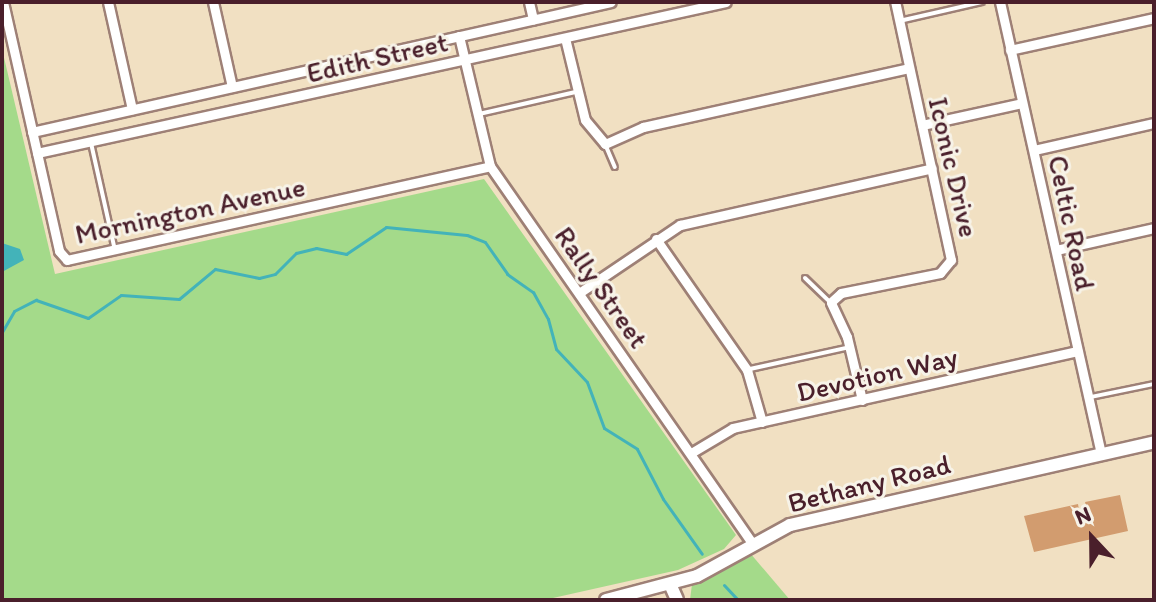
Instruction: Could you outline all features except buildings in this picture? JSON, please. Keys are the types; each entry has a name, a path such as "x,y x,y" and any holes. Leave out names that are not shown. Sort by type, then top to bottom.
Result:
{"street":[{"name":"Mornington Avenue","path":"3,2 6,35 61,255 73,260 490,166"},
{"path":"108,2 132,109"},
{"path":"213,2 232,87"},
{"path":"529,2 533,20"},
{"name":"Edith Street","path":"32,132 611,2"},
{"name":"Edith Street","path":"37,153 726,2"},
{"name":"Iconic Drive","path":"831,302 841,293 940,273 949,266 932,168 895,2"},
{"name":"Celtic Road","path":"1000,2 1101,454"},
{"path":"1010,50 1154,18"},
{"name":"Rally Street","path":"459,36 490,166 752,543"},
{"path":"565,38 585,120 605,144 643,127 909,68"},
{"path":"922,125 1022,103"},
{"path":"1034,150 1154,123"},
{"path":"579,293 656,239 689,222 932,168"},
{"path":"1056,250 1154,228"},
{"path":"656,239 747,370 762,422"},
{"path":"831,302 850,347 862,400"},
{"name":"Devotion Way","path":"691,453 722,432 1078,351"},
{"name":"Bethany Road","path":"606,600 697,576 752,543 807,521 1154,442"},
{"path":"670,584 677,600"}],"lane":[{"path":"899,21 982,2"},
{"path":"477,115 577,92"},
{"path":"91,143 116,251"},
{"path":"605,144 615,167"},
{"path":"805,278 831,302"},
{"path":"747,370 850,347"},
{"path":"1089,398 1154,384"}],"green space":[{"path":"2,49 55,274 484,179 736,535 724,549 678,570 544,600 2,600"},
{"path":"750,553 790,600 690,600 692,584"}],"water":[{"path":"2,243 20,249 24,260 2,272"}],"waterway":[{"path":"2,332 14,311 36,300 88,318 121,295 179,299 215,269 259,278 275,274 296,253 316,248 346,254 386,227 467,235 485,242 507,274 533,292 548,319 556,349 587,382 604,428 637,449 663,499 702,554"},
{"path":"724,585 738,600"}]}
